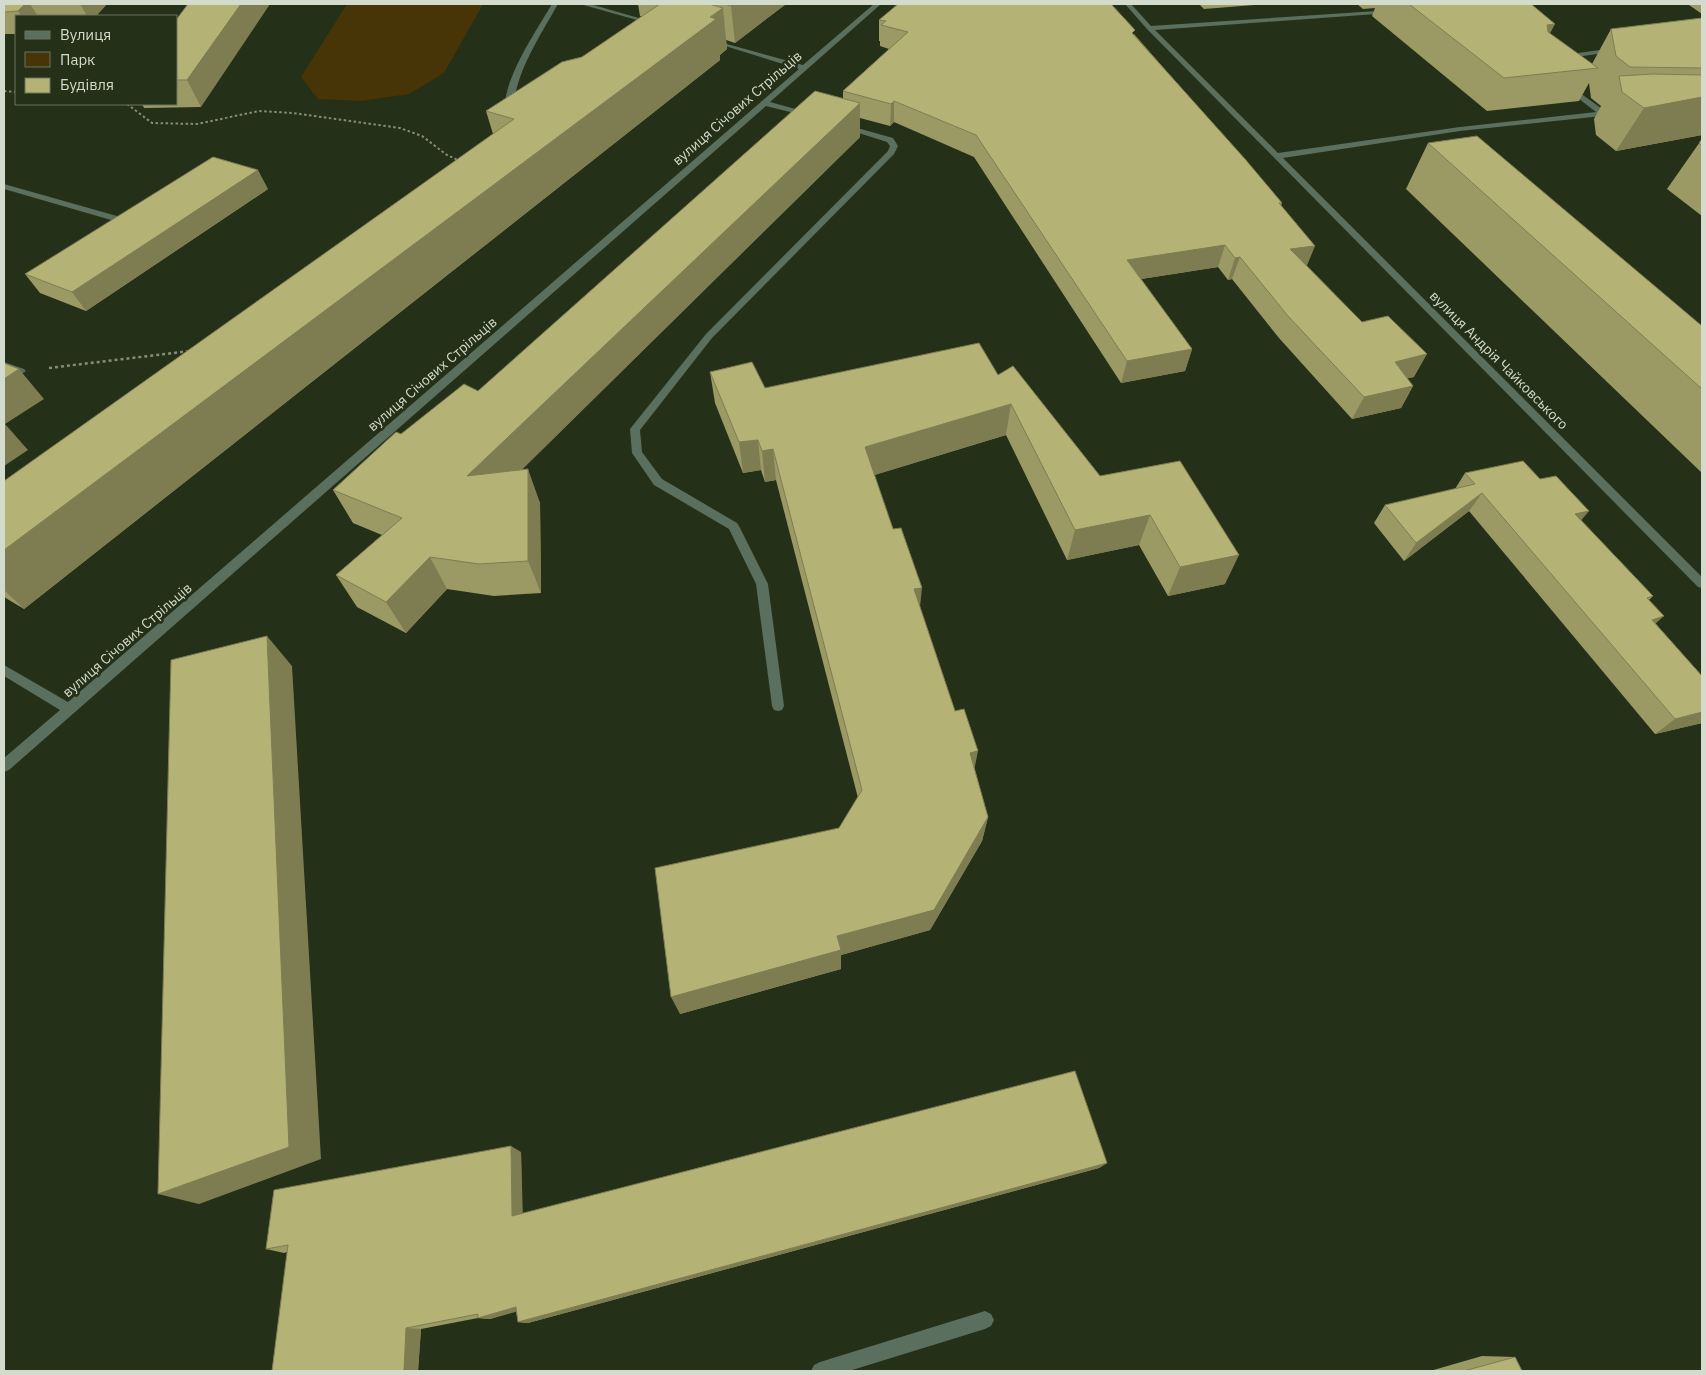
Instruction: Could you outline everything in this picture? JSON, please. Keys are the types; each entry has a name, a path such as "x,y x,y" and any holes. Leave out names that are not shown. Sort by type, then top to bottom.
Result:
{"street":[{"path":"509,114 508,106 516,78 555,4"},
{"path":"583,4 662,26"},
{"name":"вулиця Січових Стрільців","path":"4,766 878,4"},
{"name":"вулиця Андрія Чайковського","path":"1128,4 1149,28 1702,584"},
{"path":"1149,28 1398,10"},
{"path":"706,39 804,68"},
{"path":"1555,58 1624,49"},
{"path":"1565,84 1602,113"},
{"path":"764,103 819,118"},
{"path":"1277,156 1460,129 1602,113 1620,113"},
{"path":"778,706 762,584 732,526 658,482 637,453 635,428 709,336 891,152 894,146 890,140 837,124"},
{"path":"1460,129 1467,135"},
{"path":"4,186 128,222"},
{"path":"4,365 21,371"},
{"path":"4,670 69,709"},
{"path":"820,1371 985,1320"}],"path":[{"path":"128,105 152,123 197,124 259,111 293,113 400,128 417,133 432,142 448,157 465,162"},
{"path":"21,371 190,351"}],"green space":[{"path":"347,4 483,4 444,73 409,94 361,101 318,99 301,77"}],"building":[{"path":"4,4 25,4 18,11 4,12"},
{"path":"188,4 241,4 187,80 178,80 178,17"},
{"path":"660,4 709,4 723,8 710,17 716,19 4,550 4,481 514,119 486,111 562,62 582,57"},
{"path":"898,4 1111,4 1135,30 1132,33 1245,159 1315,246 1290,249 1362,322 1388,316 1427,354 1395,362 1413,386 1364,397 1288,316 1240,257 1235,258 1225,245 1127,260 1192,349 1127,361 976,135 894,101 891,104 843,91 908,32 881,25 886,21 879,20"},
{"path":"1409,4 1531,4 1555,24 1547,25 1548,32 1598,68 1504,78"},
{"path":"1702,18 1702,68 1630,67 1616,56 1611,29"},
{"path":"1653,74 1702,75 1702,97 1644,108 1622,92 1619,76"},
{"path":"815,91 860,103 467,476 528,469 528,561 479,564 430,557 386,602 336,575 402,518 333,490 396,432 401,434 464,384 478,391"},
{"path":"1477,136 1702,326 1702,389 1428,143"},
{"path":"213,157 258,170 72,292 25,274"},
{"path":"979,343 998,375 1013,366 1100,476 1180,461 1239,555 1180,567 1150,515 1075,530 1011,404 865,447 893,529 901,528 922,588 914,589 955,711 964,709 978,751 970,753 988,817 934,910 837,936 841,950 671,997 655,868 839,828 862,790 773,449 762,451 758,440 739,442 710,372 752,362 765,388"},
{"path":"4,363 19,369 4,379"},
{"path":"1523,461 1540,479 1556,476 1589,511 1575,514 1653,596 1647,598 1664,616 1652,620 1702,676 1702,712 1675,719 1482,493 1416,543 1385,505 1475,484 1465,473"},
{"path":"267,636 289,1147 158,1194 171,660"},
{"path":"1075,1071 1107,1163 518,1322 516,1307 478,1318 478,1314 406,1328 404,1371 272,1371 288,1245 266,1249 274,1190 511,1146 512,1216"},
{"path":"1515,1357 1522,1371 1464,1371"}]}
